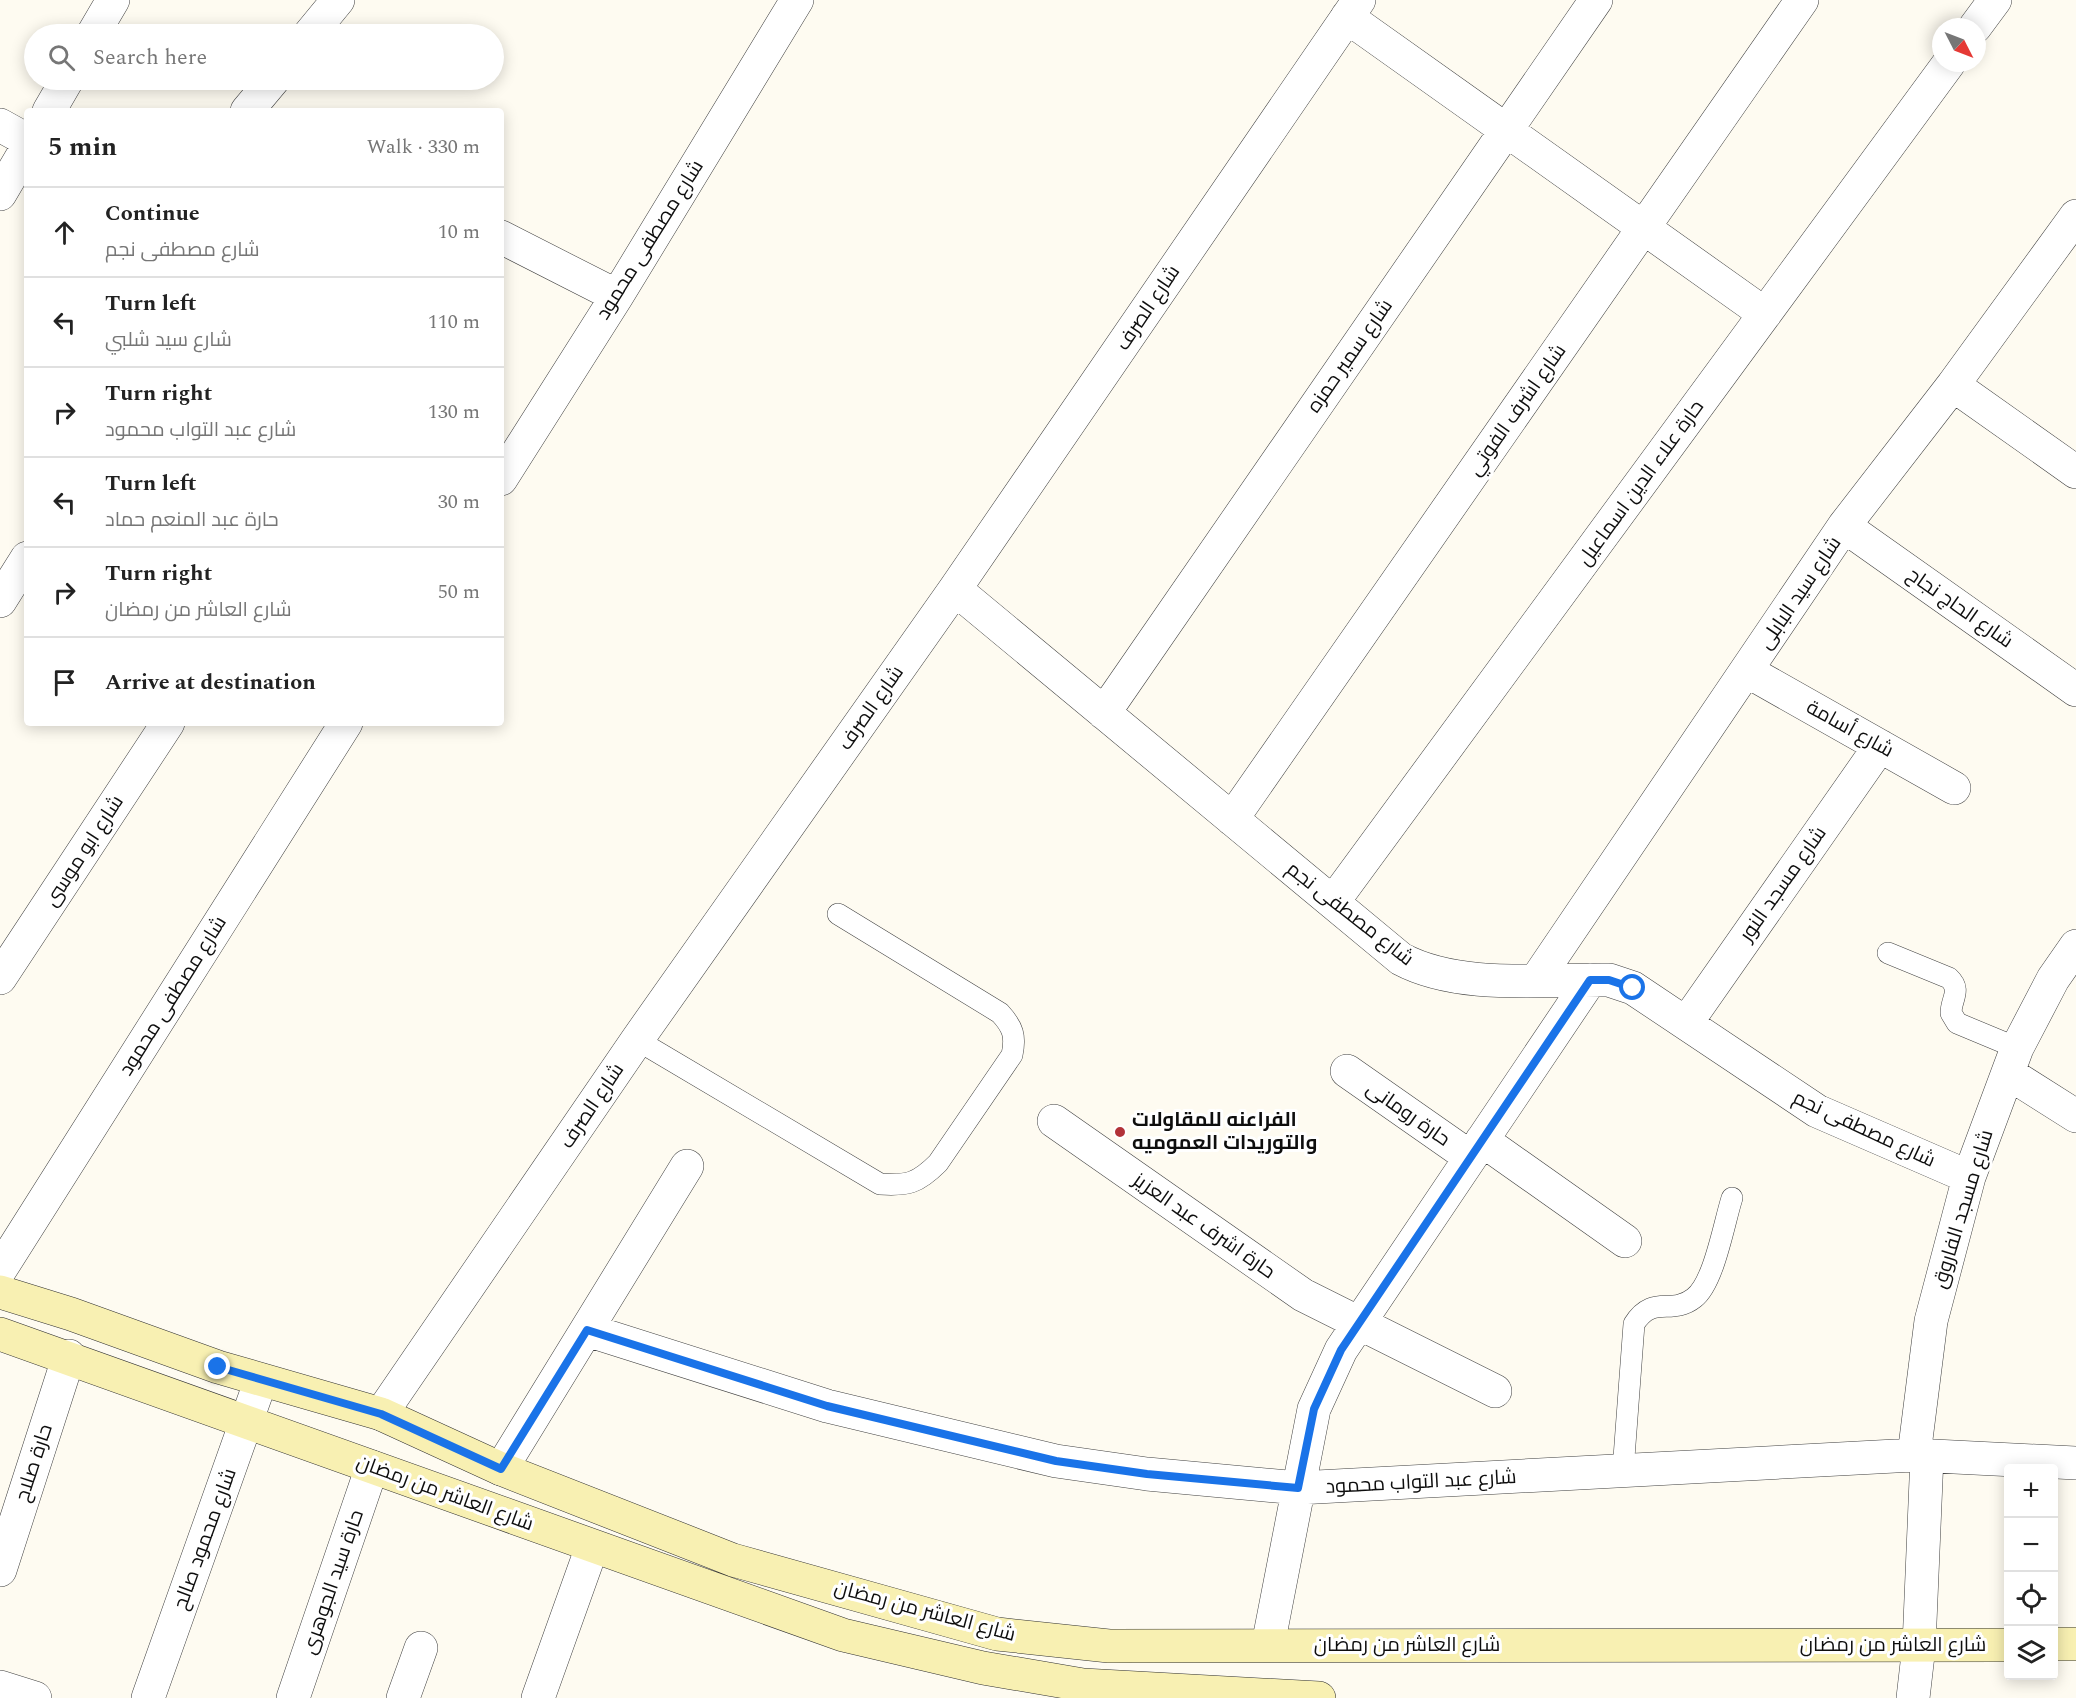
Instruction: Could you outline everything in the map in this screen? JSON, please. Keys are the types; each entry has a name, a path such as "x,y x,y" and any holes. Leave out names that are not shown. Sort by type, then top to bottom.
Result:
{"main road":[{"name":"شارع العاشر من رمضان","path":"0,1292 218,1367 381,1414 501,1469 733,1560 997,1634 1109,1646 2004,1645"},
{"name":"شارع العاشر من رمضان","path":"0,1334 69,1356 592,1547 843,1635 983,1668 1114,1692 1319,1698"},
{"path":"2058,1644 2076,1644"}],"street":[{"path":"99,24 113,0"},
{"path":"318,24 338,0"},
{"name":"شارع مصطفى محمود","path":"504,474 797,0"},
{"name":"شارع سمير حمزه","path":"1104,712 1596,0"},
{"name":"شارع اشرف الفوتي","path":"1232,819 1802,0"},
{"path":"1982,18 1995,0"},
{"path":"1353,9 1506,130 1765,314"},
{"name":"شارع الصرف","path":"381,1414 638,1040 955,589 1353,9"},
{"name":"حارة علاء الدين اسماعيل","path":"1333,902 1941,72"},
{"path":"51,108 61,90"},
{"path":"250,108 265,90"},
{"path":"0,125 24,138"},
{"path":"0,194 24,153"},
{"name":"شارع سيد البابلى","path":"1537,979 1844,526 1953,385 2064,256 2076,216"},
{"path":"504,239 616,296"},
{"path":"1953,385 2076,472"},
{"name":"شارع الحاج نجاح","path":"1844,526 2076,690"},
{"path":"0,601 24,563"},
{"name":"شارع مصطفى نجم","path":"955,589 1401,959 1417,967 1449,976 1609,980 1633,988 1817,1111 1969,1177"},
{"name":"شارع أسامة","path":"1747,671 1954,788"},
{"name":"شارع ابو موسى","path":"0,978 12,937 166,726"},
{"name":"شارع مصطفى محمود","path":"0,1270 344,726"},
{"name":"شارع مسجد النور","path":"1687,1022 1880,746"},
{"name":"شارع مسجد الفاروق","path":"1913,1698 1919,1646 1921,1456 1931,1322 1969,1177 2013,1060 2053,979 2076,946"},
{"path":"1268,1645 1314,1409 1341,1350 1590,980"},
{"path":"2013,1060 2076,1116"},
{"name":"حارة رومانى","path":"1347,1071 1625,1241"},
{"name":"حارة اشرف عبد العزيز","path":"1054,1121 1303,1295 1495,1391"},
{"path":"501,1469 687,1166"},
{"name":"شارع عبد التواب محمود","path":"587,1330 827,1406 1056,1461 1147,1474 1298,1488 1921,1456 2076,1463"},
{"name":"حارة صلاح","path":"0,1570 7,1526 69,1356"},
{"name":"شارع محمود صالح","path":"148,1698 261,1380"},
{"name":"حارة سيد الجوهرى","path":"293,1698 372,1467"},
{"path":"538,1698 592,1547"},
{"path":"2076,1639 2076,1644"},
{"path":"403,1698 422,1648"},
{"path":"0,1688 35,1698"}],"lane":[{"path":"638,1040 880,1184 902,1185 922,1178 938,1163 1012,1055 1015,1040 1011,1026 1000,1013 838,914"},
{"path":"1888,953 1949,978 1956,992 1951,1013 1957,1023 2013,1060"},
{"path":"1623,1471 1631,1335 1634,1324 1645,1310 1653,1306 1678,1306 1688,1302 1704,1287 1732,1198"}],"place":[{"name":"الفراعنه للمقاولات والتوريدات العموميه","path":"1120,1132"}],"route":[{"path":"218,1367 381,1414 501,1469 587,1330 827,1406 1056,1461 1147,1474 1298,1488 1314,1409 1341,1350 1376,1294 1590,980 1609,980 1633,988"}]}
